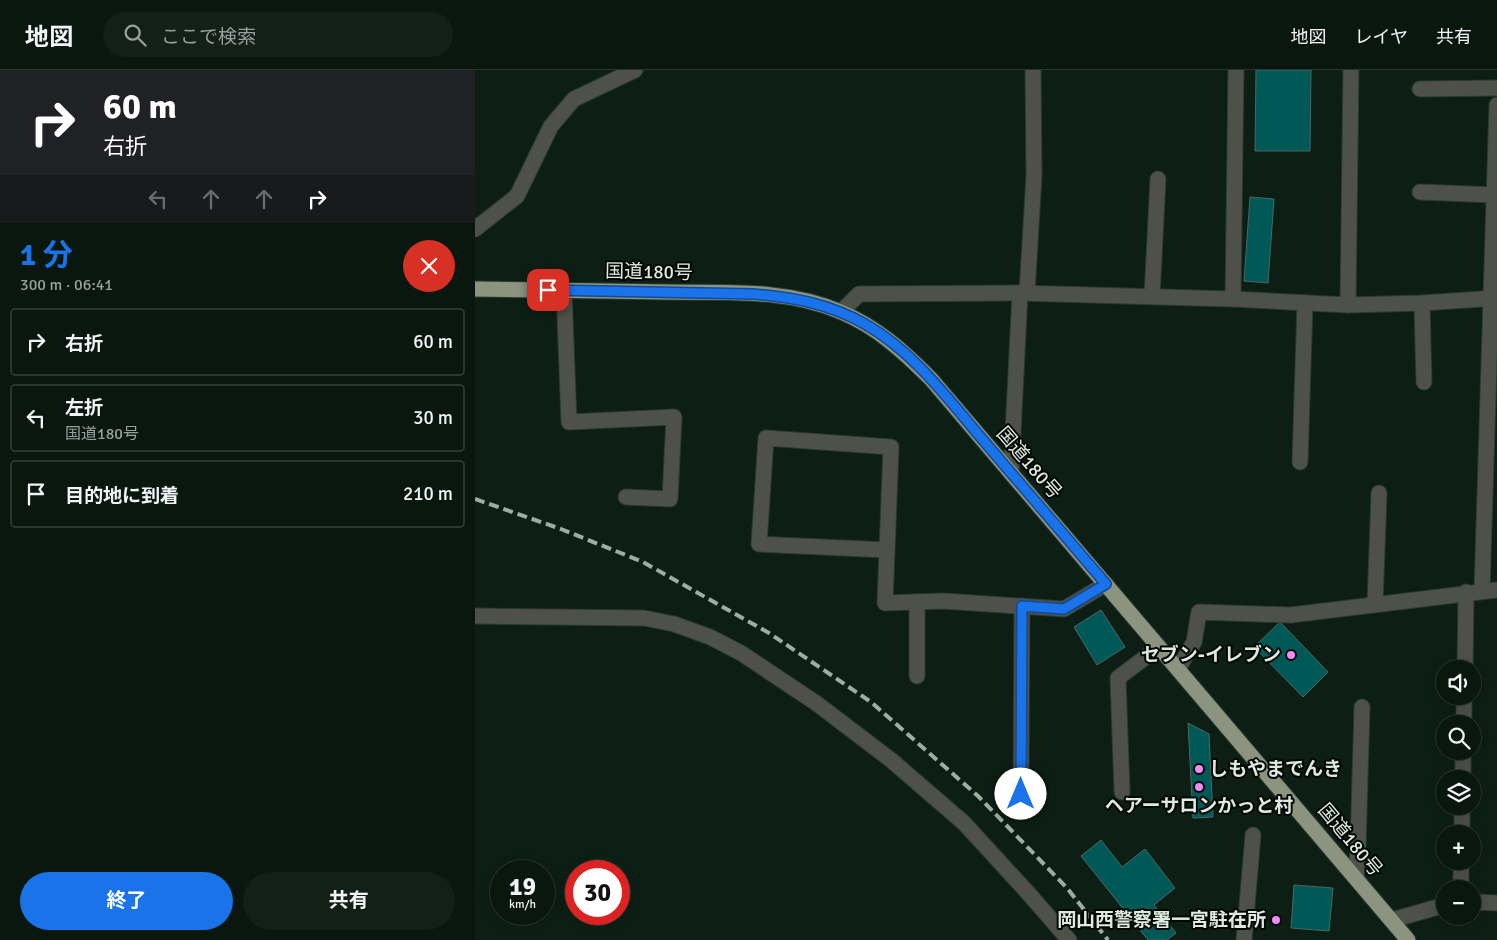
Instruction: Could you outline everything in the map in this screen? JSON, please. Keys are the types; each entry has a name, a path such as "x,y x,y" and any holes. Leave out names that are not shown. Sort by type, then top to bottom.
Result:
{"highway":[{"name":"国道180号","path":"475,289 718,293 777,296 814,302 841,312 890,340 931,379 1408,940"}],"street":[{"path":"475,229 517,196 551,126 574,99 635,70"},
{"path":"1011,473 1024,293 1035,176 1033,70"},
{"path":"1233,299 1236,70"},
{"path":"1348,305 1351,70"},
{"path":"1421,89 1497,88"},
{"path":"1178,670 1194,642 1199,612 1291,615 1490,590 1497,105"},
{"path":"1152,296 1158,179"},
{"path":"1420,192 1495,195"},
{"path":"564,291 569,422 674,417 671,500 626,497"},
{"path":"841,312 859,294 1024,293 1152,296 1348,305 1422,303 1495,298"},
{"path":"1300,462 1305,303"},
{"path":"1422,303 1424,382"},
{"path":"887,550 759,544 766,438 891,447 885,603 943,602 1064,609 1106,584"},
{"path":"1375,604 1379,493"},
{"path":"1465,660 1466,592"},
{"path":"917,602 917,676"},
{"path":"1021,794 1022,606"},
{"path":"475,616 644,618 674,624 710,637 741,653 816,704 891,760 964,823 1069,940"},
{"path":"1122,792 1118,678 1159,647"},
{"path":"1355,878 1358,849 1362,707"},
{"path":"1244,940 1253,835"},
{"path":"1481,902 1497,903"},
{"path":"1392,920 1436,908"}],"building":[{"path":"1256,70 1311,70 1310,151 1255,151"},
{"path":"1250,197 1274,199 1268,283 1244,281"},
{"path":"1101,610 1125,647 1097,665 1074,627"},
{"path":"1280,622 1328,672 1303,697 1254,647"},
{"path":"1188,723 1209,734 1213,817 1193,818"},
{"path":"1101,840 1122,867 1145,849 1175,888 1154,905 1176,933 1167,940 1148,940 1081,856"},
{"path":"1294,885 1333,888 1329,931 1291,928"}],"railway":[{"path":"475,499 561,529 643,562 769,633 871,702 978,796 1067,888 1108,940"}],"place":[{"name":"セブン-イレブン","path":"1291,655"},
{"name":"しもやまでんき","path":"1199,769"},
{"name":"ヘアーサロンかっと村","path":"1199,787"},
{"name":"岡山西警察署一宮駐在所","path":"1276,920"}],"route":[{"path":"548,290 753,294 785,296 814,302 841,312 865,324 890,340 931,379 1106,584 1064,609 1022,606 1021,794"}]}
